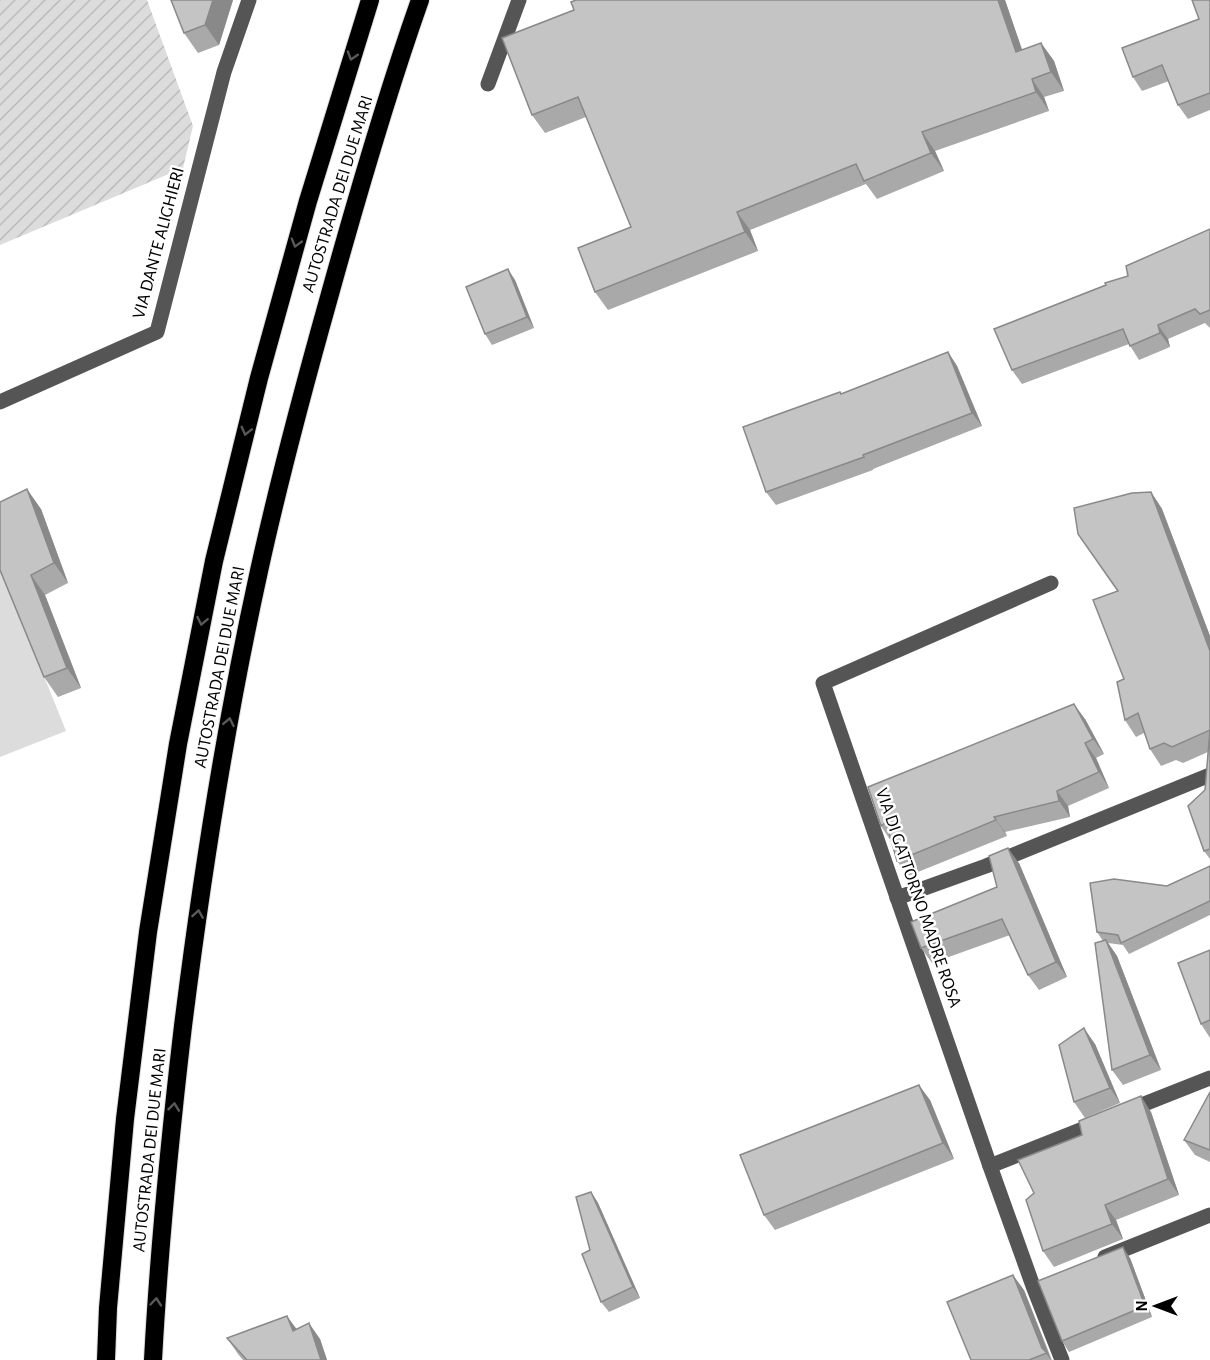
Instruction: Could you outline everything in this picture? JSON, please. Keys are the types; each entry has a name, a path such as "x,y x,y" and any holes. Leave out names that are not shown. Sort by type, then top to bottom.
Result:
{"highway":[{"name":"AUTOSTRADA DEI DUE MARI","path":"106,1360 108,1308 125,1119 148,932 178,744 214,561 258,378 308,201 370,0"},
{"name":"AUTOSTRADA DEI DUE MARI","path":"153,1360 171,1125 194,940 225,744 259,572 303,390 352,212 420,0"}],"street":[{"name":"VIA DANTE ALIGHIERI","path":"0,402 157,332 224,72 249,0"},
{"path":"488,84 519,0"},
{"name":"VIA DI GATTORNO MADRE ROSA","path":"1051,583 823,683 990,1166 1038,1284 1062,1360"},
{"path":"897,898 986,866 1210,775"},
{"path":"990,1166 1210,1078"},
{"path":"1088,1264 1210,1215"}],"shaded area":[{"path":"0,0 147,0 193,126 183,168 0,245"},
{"path":"0,567 66,731 0,757"}],"building":[{"path":"171,0 213,0 205,25 184,33"},
{"path":"576,0 998,0 1016,52 1041,43 1051,72 1032,79 1036,92 922,132 931,153 864,181 856,164 737,212 745,232 595,292 578,248 631,227 578,97 532,115 502,38 574,10 571,2"},
{"path":"1192,0 1210,0 1210,93 1178,105 1162,65 1133,77 1122,48 1199,19"},
{"path":"1210,229 1210,310 1200,314 1195,309 1158,325 1160,333 1130,346 1123,329 1012,370 994,329 1106,285 1105,283 1128,276 1126,266"},
{"path":"508,269 527,317 485,334 466,287"},
{"path":"948,352 972,413 863,455 864,457 766,492 743,427 840,392 841,394"},
{"path":"27,489 54,563 31,575 67,668 44,677 0,570 0,502"},
{"path":"1151,492 1210,651 1210,730 1172,747 1164,743 1150,749 1138,713 1125,720 1117,682 1124,679 1093,600 1118,591 1078,534 1074,508 1132,493"},
{"path":"1074,704 1093,739 1085,743 1099,772 1057,791 1059,801 994,817 996,820 897,861 886,822 881,826 868,787"},
{"path":"1210,730 1210,849 1204,851 1188,806 1205,790"},
{"path":"1008,848 1056,962 1028,975 1002,919 921,948 911,922 997,887 989,856"},
{"path":"1210,866 1210,901 1121,943 1118,935 1097,932 1090,883 1114,879 1167,886"},
{"path":"1106,940 1150,1055 1112,1070 1095,943"},
{"path":"1210,950 1210,1020 1201,1024 1178,963"},
{"path":"1084,1028 1110,1088 1074,1102 1059,1045"},
{"path":"919,1085 943,1143 764,1215 740,1155"},
{"path":"1210,1092 1210,1150 1184,1140"},
{"path":"1141,1096 1168,1179 1105,1205 1112,1224 1043,1251 1026,1200 1034,1193 1018,1160 1082,1135 1079,1121"},
{"path":"591,1192 633,1287 601,1302 582,1254 590,1250 576,1197"},
{"path":"1123,1247 1145,1306 1062,1341 1038,1281"},
{"path":"1013,1275 1042,1348 1047,1353 1029,1360 971,1360 947,1302"},
{"path":"287,1316 293,1331 309,1323 321,1360 247,1360 227,1338"}]}
